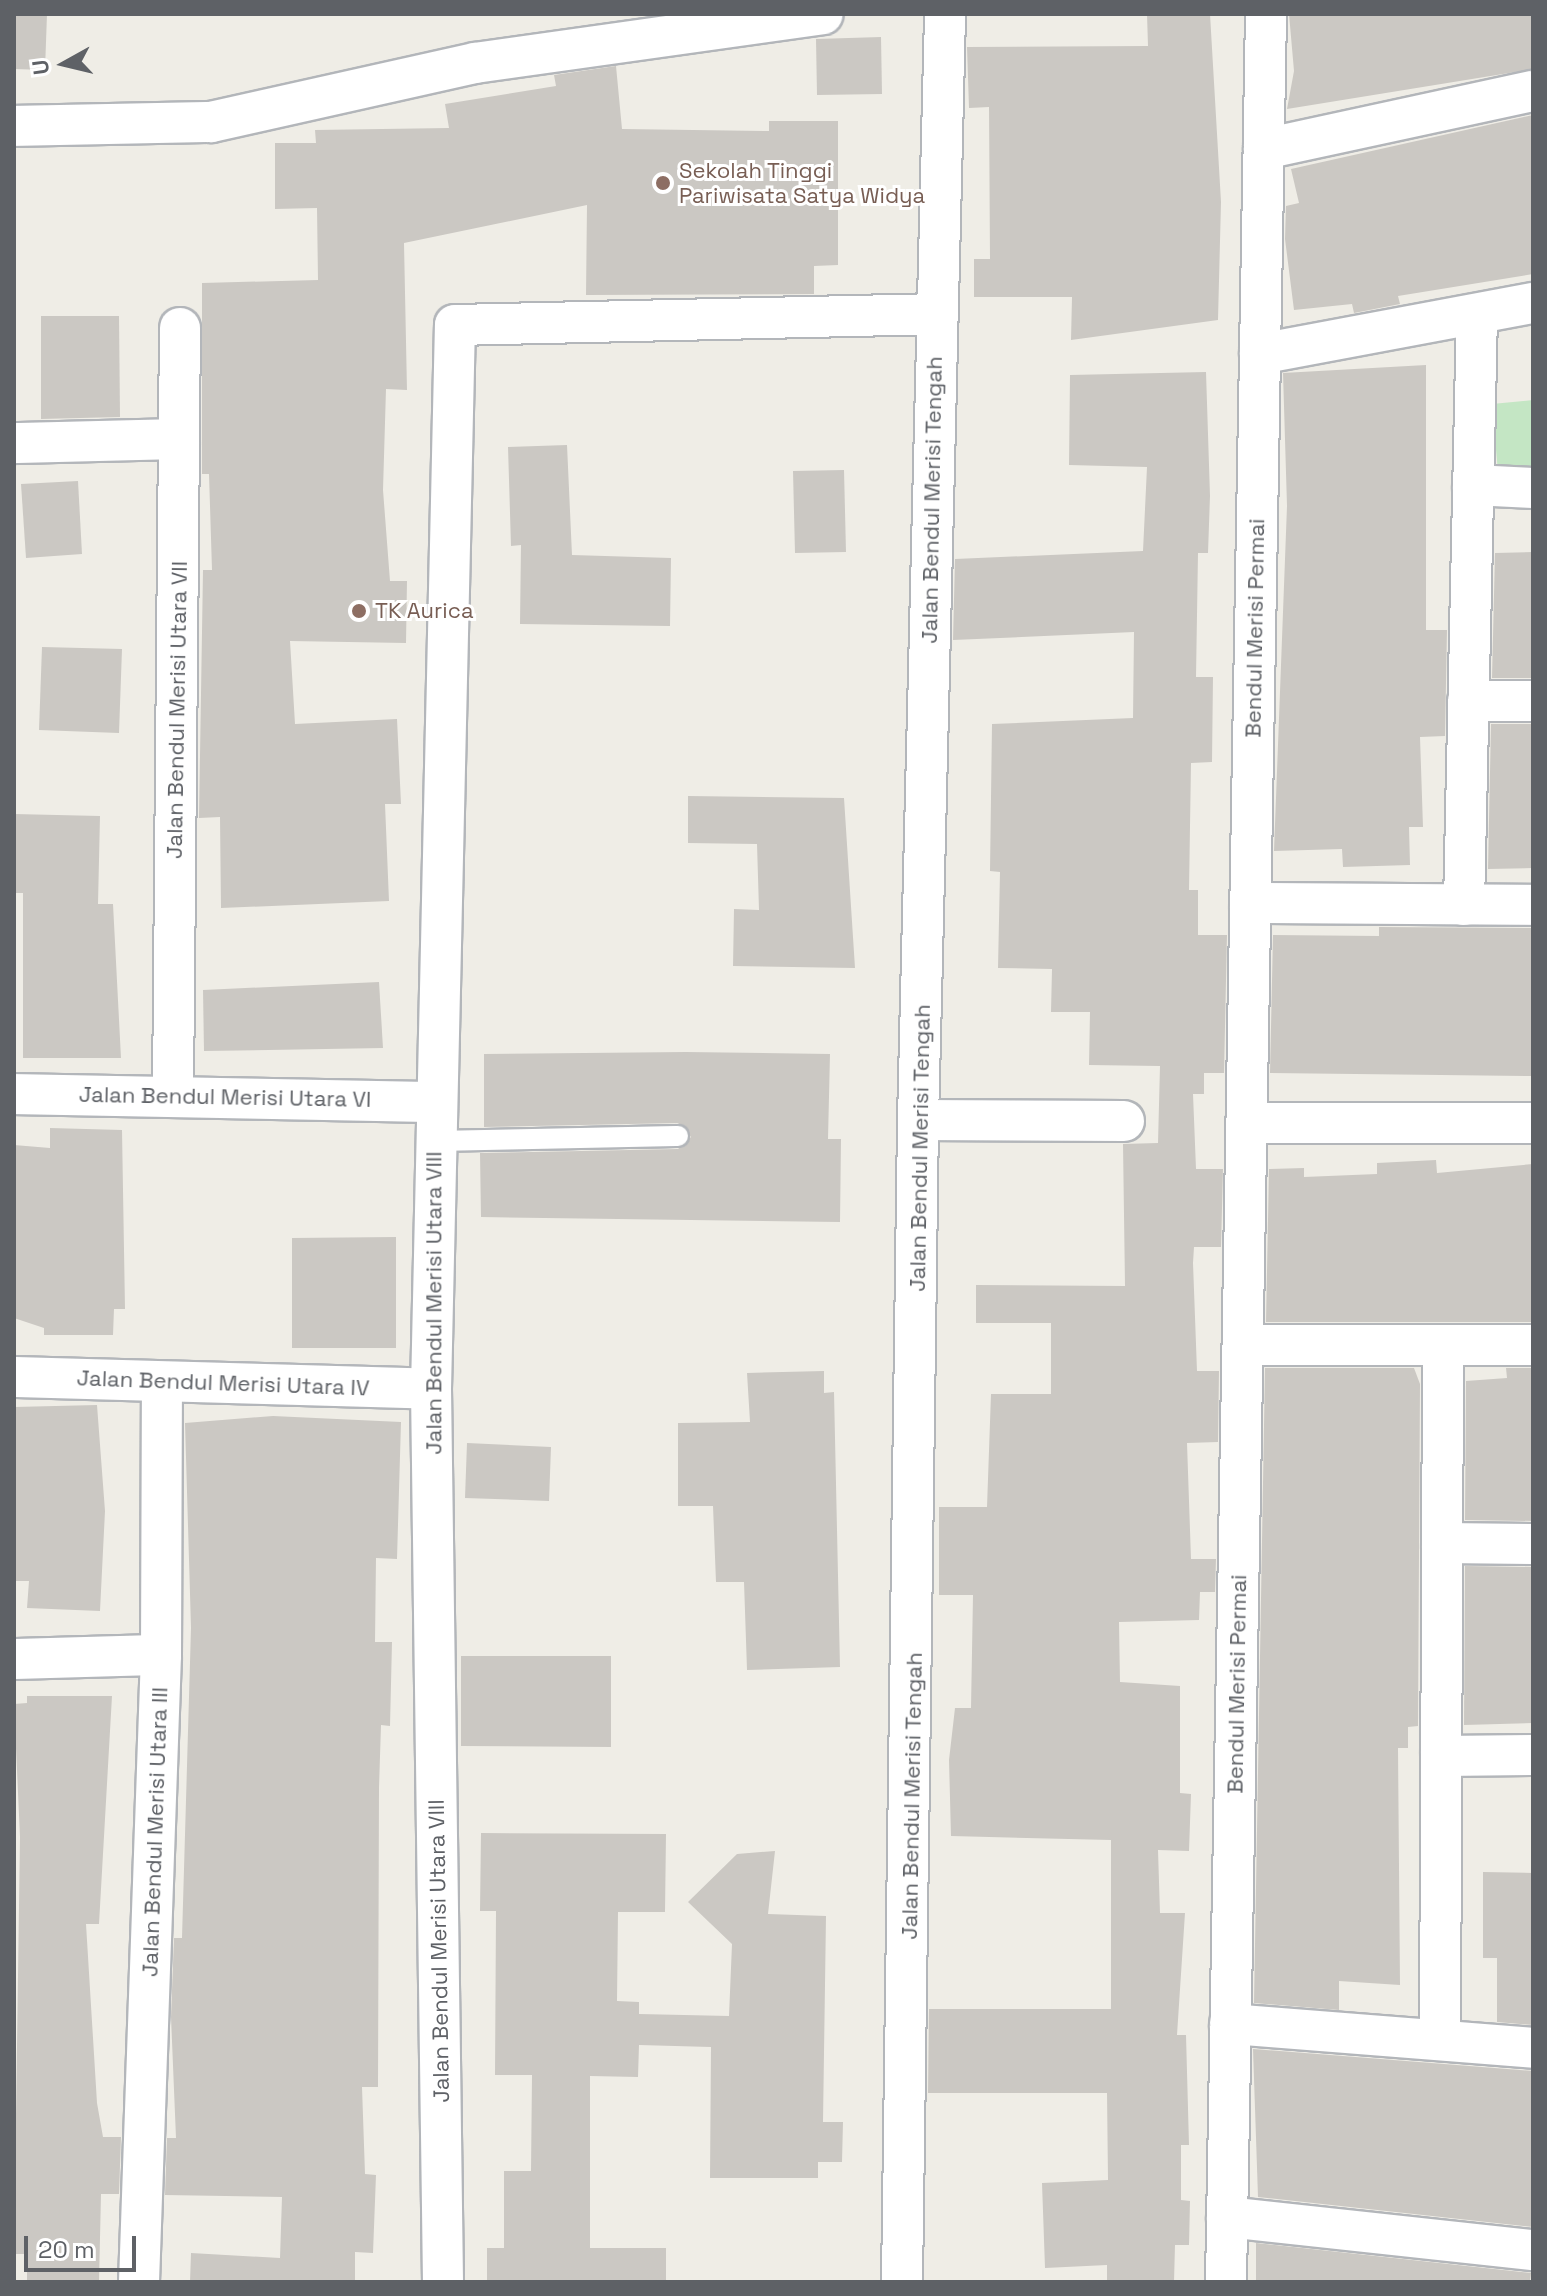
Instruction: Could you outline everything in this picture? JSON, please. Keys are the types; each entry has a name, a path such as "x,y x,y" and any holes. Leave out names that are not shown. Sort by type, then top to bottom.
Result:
{"street":[{"path":"14,126 211,122 475,63 823,14"},
{"name":"Jalan Bendul Merisi Tengah","path":"902,2282 918,1120 945,14"},
{"name":"Bendul Merisi Permai","path":"1226,2282 1266,14"},
{"path":"1264,149 1533,91"},
{"path":"1260,354 1477,316 1533,303"},
{"name":"Jalan Bendul Merisi Utara VIII","path":"443,2282 431,1389 435,1102 455,325 936,314"},
{"path":"1464,905 1477,316"},
{"name":"Jalan Bendul Merisi Utara VII","path":"173,1093 180,328"},
{"path":"14,443 179,439"},
{"path":"1473,485 1533,488"},
{"path":"1468,701 1533,701"},
{"path":"1250,903 1533,905"},
{"name":"Jalan Bendul Merisi Utara VI","path":"14,1094 173,1093 435,1102"},
{"path":"918,1120 1124,1121"},
{"path":"1246,1123 1533,1123"},
{"path":"1243,1345 1533,1345"},
{"path":"1440,2040 1443,1347"},
{"name":"Jalan Bendul Merisi Utara IV","path":"14,1377 431,1389"},
{"name":"Jalan Bendul Merisi Utara III","path":"139,2282 161,1655 162,1383"},
{"path":"1442,1543 1533,1544"},
{"path":"14,1659 161,1655"},
{"path":"1441,1756 1533,1755"},
{"path":"1230,2024 1533,2048"},
{"path":"1227,2217 1533,2250"}],"lane":[{"path":"435,1141 678,1136"}],"green space":[{"path":"1533,400 1533,469 1498,472 1492,404"}],"building":[{"path":"14,14 47,14 45,70 14,69"},
{"path":"1147,14 1210,14 1221,202 1218,320 1071,340 1072,297 974,297 974,259 990,259 989,107 969,108 967,47 1148,46"},
{"path":"1289,14 1533,14 1533,69 1287,109 1294,71"},
{"path":"881,37 882,94 817,95 816,39"},
{"path":"616,66 622,129 769,131 769,121 838,121 838,265 814,266 814,294 586,295 587,205 404,243 407,390 386,389 383,490 390,581 407,581 406,643 290,641 295,724 397,719 401,804 385,804 389,901 221,908 220,817 199,818 203,570 212,570 209,474 202,474 202,283 318,280 317,208 275,209 275,143 316,143 315,130 449,128 445,104 556,86 554,75"},
{"path":"1533,115 1533,274 1398,296 1400,304 1354,313 1352,304 1294,310 1285,239 1286,206 1299,203 1291,169"},
{"path":"41,316 119,316 120,417 41,419"},
{"path":"1426,365 1426,630 1447,630 1445,736 1420,737 1423,827 1409,827 1410,865 1343,867 1342,849 1274,851 1287,506 1283,373"},
{"path":"1206,372 1210,496 1208,553 1198,553 1196,677 1213,677 1212,762 1191,763 1189,890 1198,890 1198,935 1227,935 1224,1073 1204,1073 1204,1094 1193,1094 1196,1169 1223,1169 1221,1247 1194,1247 1193,1263 1197,1371 1219,1371 1218,1442 1187,1443 1191,1559 1216,1559 1215,1592 1200,1592 1199,1620 1119,1622 1120,1682 1180,1686 1180,1793 1191,1794 1189,1851 1158,1850 1160,1913 1185,1913 1177,2035 1186,2035 1189,2145 1181,2145 1181,2200 1190,2201 1189,2245 1175,2245 1174,2282 1107,2282 1107,2265 1045,2268 1042,2183 1108,2180 1107,2093 928,2093 929,2009 1111,2009 1111,1840 951,1836 949,1760 955,1708 971,1708 973,1595 939,1595 939,1507 987,1507 991,1394 1051,1394 1051,1323 976,1323 976,1285 1125,1286 1123,1144 1158,1143 1160,1066 1089,1065 1090,1012 1051,1012 1052,969 998,968 1000,872 990,871 992,724 1133,718 1134,632 953,640 955,559 1143,551 1147,467 1069,465 1070,375"},
{"path":"567,445 572,555 671,558 670,626 520,624 521,545 511,546 508,447"},
{"path":"844,470 846,552 795,553 793,471"},
{"path":"78,481 82,554 26,558 21,484"},
{"path":"1533,552 1533,678 1492,678 1495,553"},
{"path":"42,647 122,649 119,733 39,730"},
{"path":"1491,724 1533,724 1533,868 1488,869"},
{"path":"688,796 844,798 855,968 733,966 734,909 759,910 757,844 688,843"},
{"path":"14,814 100,816 98,904 113,904 121,1058 23,1058 23,893 14,893"},
{"path":"1379,927 1533,928 1533,1076 1270,1073 1273,935 1379,936"},
{"path":"379,982 383,1048 204,1051 203,990"},
{"path":"484,1054 830,1054 828,1139 841,1139 840,1222 481,1217 480,1153 678,1149 691,1137 678,1123 484,1127"},
{"path":"50,1128 122,1130 125,1309 114,1309 113,1335 44,1335 44,1328 14,1318 14,1145 50,1148"},
{"path":"1436,1160 1437,1173 1533,1164 1533,1322 1266,1322 1269,1169 1304,1168 1304,1177 1377,1174 1377,1163"},
{"path":"396,1237 396,1348 292,1348 292,1238"},
{"path":"1265,1368 1414,1368 1420,1384 1418,1726 1408,1727 1408,1748 1398,1748 1400,1985 1339,1981 1339,2010 1254,2003"},
{"path":"1506,1368 1533,1368 1533,1521 1465,1520 1466,1381 1507,1378"},
{"path":"824,1371 824,1393 834,1392 840,1667 747,1670 744,1582 716,1582 713,1506 678,1506 678,1423 750,1422 747,1373"},
{"path":"97,1405 105,1511 100,1611 27,1608 29,1581 14,1581 14,1407"},
{"path":"273,1416 401,1422 397,1559 376,1558 375,1642 392,1642 390,1726 381,1725 379,1788 378,2087 362,2087 365,2174 376,2175 373,2253 355,2252 355,2282 190,2282 191,2253 280,2258 282,2197 165,2195 167,2138 176,2138 171,2017 174,1938 182,1938 191,1628 185,1423"},
{"path":"467,1443 551,1447 549,1501 465,1498"},
{"path":"1465,1566 1533,1567 1533,1723 1464,1725"},
{"path":"461,1656 611,1656 611,1747 461,1746"},
{"path":"27,1696 112,1696 99,1924 86,1924 97,2103 103,2137 121,2137 119,2194 101,2194 99,2282 27,2282 27,2254 14,2254 20,1837 14,1704 27,1703"},
{"path":"481,1833 666,1834 665,1912 618,1912 617,2001 639,2002 639,2014 729,2016 732,1944 688,1902 737,1854 775,1851 768,1914 826,1916 823,2122 843,2122 842,2162 818,2162 818,2178 710,2178 711,2047 639,2045 638,2077 590,2076 590,2248 666,2248 666,2282 487,2282 487,2248 504,2248 504,2171 531,2171 532,2075 495,2075 496,1911 480,1911"},
{"path":"1483,1872 1533,1873 1533,2025 1497,2022 1497,1958 1483,1958"},
{"path":"1253,2049 1533,2071 1533,2227 1258,2197"},
{"path":"1256,2243 1531,2273 1530,2282 1256,2282"}],"place":[{"name":"Sekolah Tinggi Pariwisata Satya Widya","path":"663,183"},
{"name":"TK Aurica","path":"359,611"}]}
